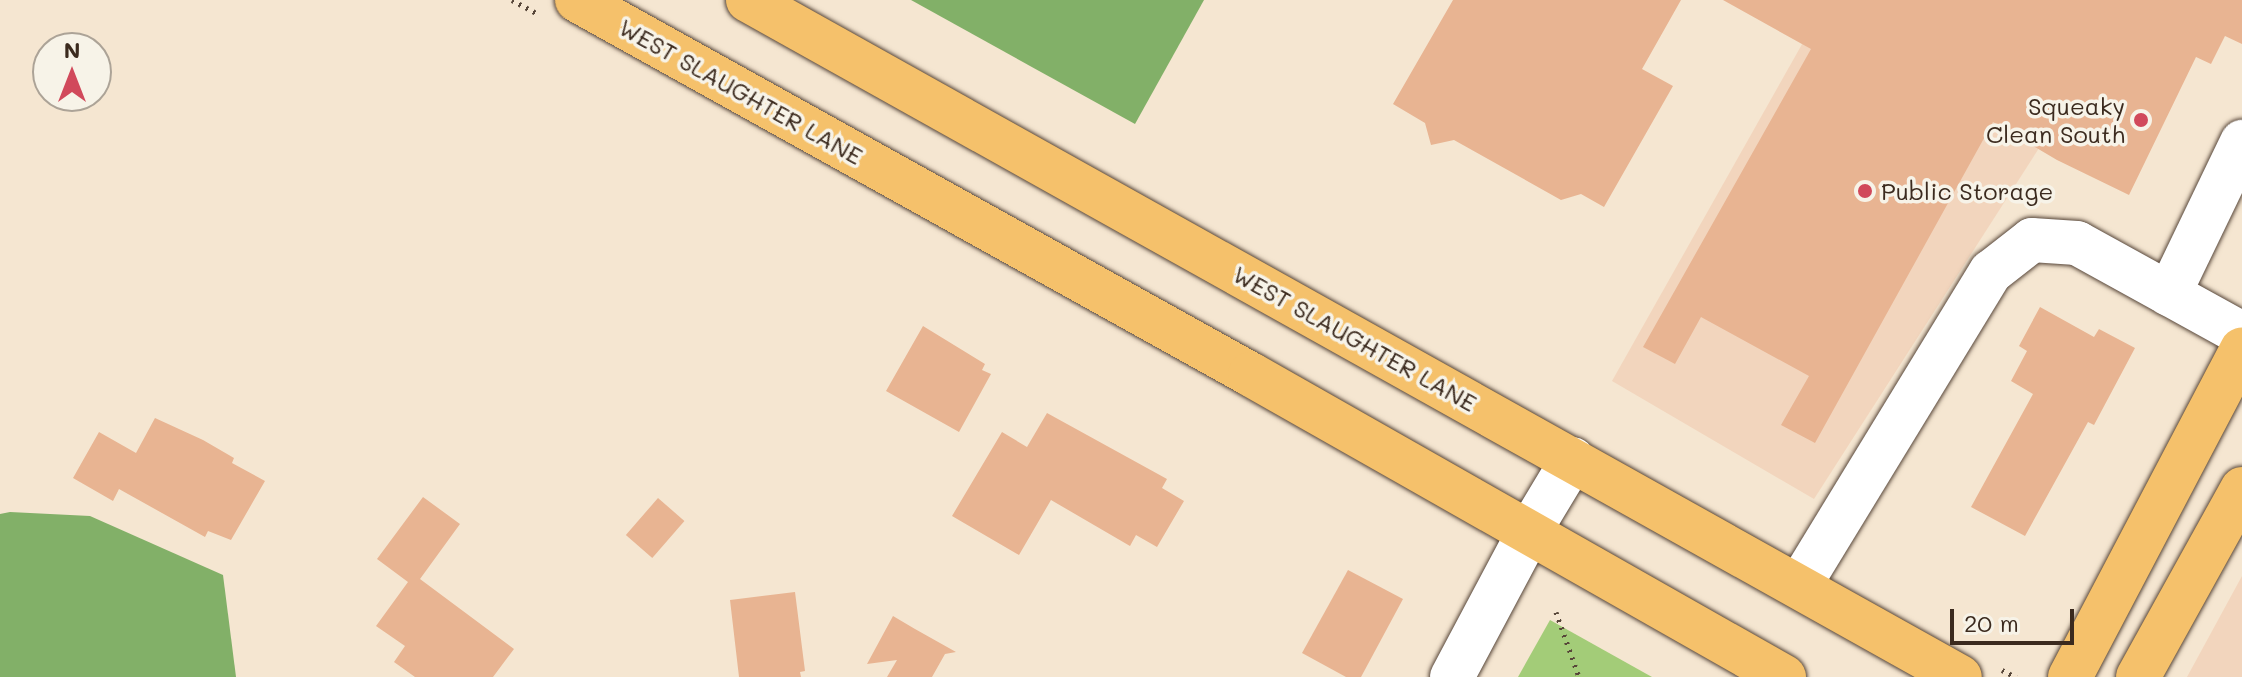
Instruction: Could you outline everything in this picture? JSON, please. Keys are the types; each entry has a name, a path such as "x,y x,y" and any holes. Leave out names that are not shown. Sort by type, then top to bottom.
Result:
{"main road":[{"name":"WEST SLAUGHTER LANE","path":"577,0 1784,677"},
{"name":"WEST SLAUGHTER LANE","path":"748,0 1799,586 1978,672"},
{"path":"2070,677 2242,349"},
{"path":"2138,677 2242,489"}],"street":[{"path":"2169,294 2242,142"},
{"path":"1799,586 1991,272 2032,240 2077,243 2242,334"},
{"path":"1452,677 1529,532 1573,459"}],"path":[{"path":"1556,612 1579,677"},
{"path":"1978,672 2016,677"}],"shaded area":[{"name":"Public Storage","path":"1827,0 2134,0 1814,499 1612,381"},
{"path":"2242,576 2242,677 2187,677"}],"green space":[{"path":"911,0 1204,0 1135,124"},
{"path":"0,514 90,516 223,575 236,677 0,677"},
{"path":"1550,620 1652,677 1518,677"}],"building":[{"path":"1453,0 1681,0 1642,69 1673,86 1604,207 1581,194 1561,200 1454,140 1431,145 1425,123 1393,104"},
{"name":"Public Storage","path":"1723,0 2242,0 2242,44 2225,36 2211,64 2196,57 2129,195 2057,160 1993,122 1815,443 1781,425 1809,376 1701,317 1675,364 1643,347 1811,49"},
{"path":"2040,307 2094,337 2099,329 2135,348 2094,425 2088,422 2025,536 1971,507 2033,394 2011,381 2027,351 2019,346"},
{"path":"923,326 985,364 982,370 991,374 959,432 886,391"},
{"path":"1047,413 1167,479 1162,488 1184,501 1157,547 1136,535 1130,546 1051,500 1019,555 952,516 1002,432 1027,447"},
{"path":"155,418 203,440 234,458 232,463 265,481 231,540 208,531 205,537 119,489 113,501 73,478 99,432 136,453"},
{"path":"423,497 460,524 420,579 514,649 493,677 415,677 394,662 405,646 376,626 408,582 377,559"},
{"path":"658,498 684,521 652,558 626,535"},
{"path":"1348,570 1403,599 1361,677 1346,677 1302,653"},
{"path":"795,592 805,671 800,672 801,677 739,677 730,600"},
{"path":"893,616 956,652 945,654 932,677 887,677 897,660 867,664"}],"place":[{"name":"Squeaky Clean South","path":"2141,120"},
{"name":"Public Storage","path":"1865,191"}]}
